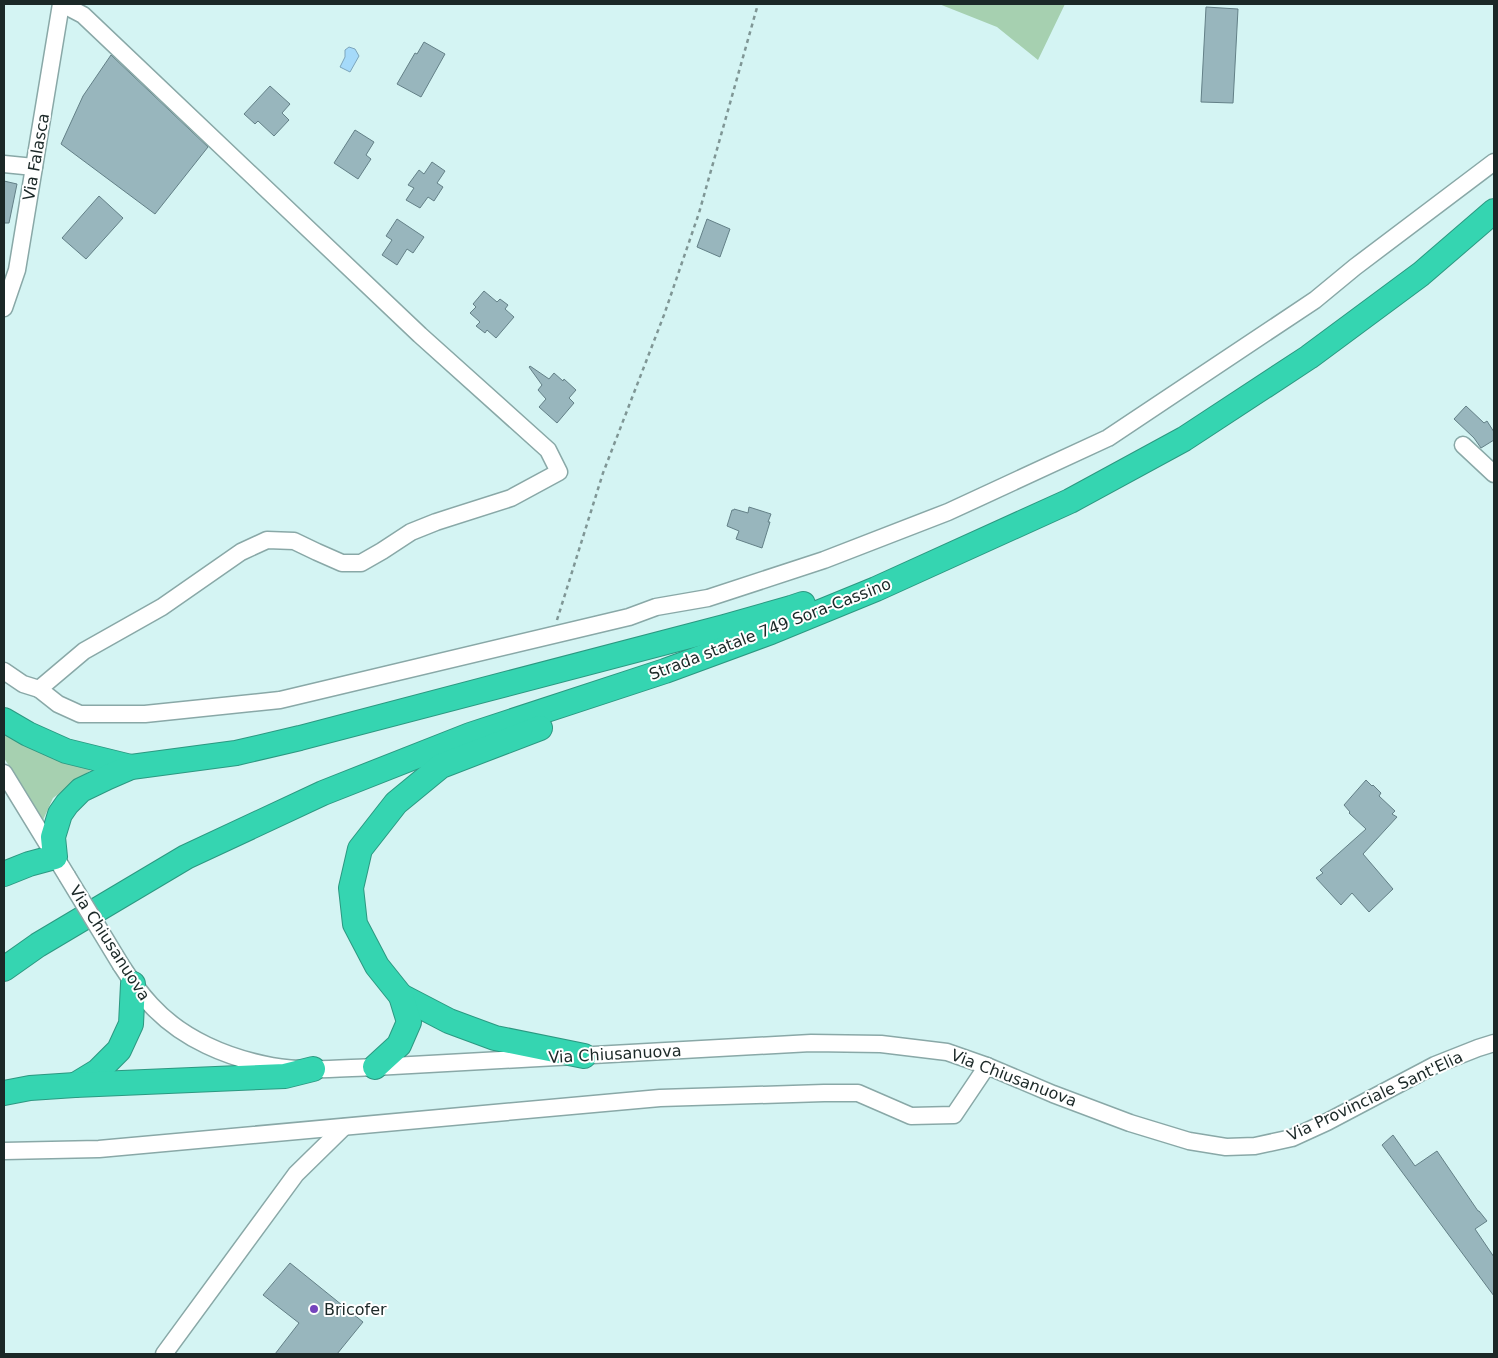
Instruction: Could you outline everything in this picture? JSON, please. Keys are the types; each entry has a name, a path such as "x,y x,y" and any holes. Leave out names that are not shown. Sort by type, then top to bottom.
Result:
{"highway":[{"name":"Strada statale 749 Sora-Cassino","path":"4,969 38,945 186,856 323,793 470,735 665,671 771,632 876,589 1070,501 1184,439 1309,357 1421,274 1494,211"},
{"path":"4,874 29,864 61,866 53,837 60,814 67,804 81,790 131,767 236,753 300,738 724,627 791,608 911,561 951,555"},
{"path":"375,1068 399,1045 409,1022 401,996 377,966 355,924 351,888 360,849 396,803 441,766 716,663 771,632"},
{"path":"4,720 28,734 66,751 131,767"},
{"path":"75,1085 98,1071 119,1050 131,1024 127,975"},
{"path":"401,996 449,1021 495,1038 584,1056"},
{"path":"4,1093 30,1088 75,1085 285,1076 314,1069"}],"street":[{"name":"Via Falasca","path":"4,308 17,270 62,4"},
{"path":"39,689 84,651 162,607 241,552 267,540 294,541 342,563 362,563 411,532 511,498 559,472 548,450 420,335 83,15 62,4"},
{"path":"4,670 23,684 39,689 58,704 80,714 145,714 280,700 629,617 656,607 708,598 824,560 948,512 1108,438 1316,300 1355,267 1494,162"},
{"path":"4,164 34,167"},
{"path":"1463,445 1494,474"},
{"name":"Via Chiusanuova","path":"4,773 127,975 152,1006 176,1028 204,1044 237,1058 273,1066 314,1069 375,1068 811,1043 880,1044 947,1052 1130,1123 1189,1141 1226,1147 1254,1146"},
{"name":"Via Provinciale Sant'Elia","path":"1254,1146 1292,1138 1327,1122 1435,1065 1494,1043"},
{"path":"4,1151 99,1149 660,1098 858,1093 911,1116 954,1115 987,1066"},
{"path":"164,1354 296,1174 344,1126"}],"path":[{"path":"552,635 603,473 664,315 699,214 758,4"}],"green space":[{"path":"939,4 1065,4 1038,60 997,27"},
{"path":"8,735 90,766 91,770 53,798 43,820 4,758 4,736"}],"water":[{"path":"349,47 355,49 359,56 350,72 340,67 345,57 345,50"}],"building":[{"path":"1206,7 1238,9 1233,103 1201,102"},
{"path":"424,42 445,54 421,97 397,84 415,53 417,54"},
{"path":"111,55 208,147 155,214 61,144 83,96"},
{"path":"270,86 290,104 282,113 289,120 274,136 258,121 255,124 244,114"},
{"path":"355,130 374,142 366,155 371,159 358,179 334,163"},
{"path":"432,162 445,171 437,183 443,187 434,201 428,197 420,208 406,200 414,188 408,185 419,170 424,174"},
{"path":"4,181 17,184 9,223 4,223"},
{"path":"99,196 123,218 86,259 62,238"},
{"path":"397,219 424,237 413,253 407,249 397,265 382,255 392,240 386,236"},
{"path":"707,219 730,229 720,257 697,247"},
{"path":"484,291 497,302 500,299 508,305 505,309 514,317 496,338 487,330 485,333 476,326 480,322 470,313 476,307 473,304"},
{"path":"530,366 549,379 554,373 576,390 569,398 574,403 557,423 539,407 546,399 538,390 542,385"},
{"path":"1466,406 1484,423 1487,421 1494,432 1494,440 1481,448 1474,438 1454,419"},
{"path":"749,507 771,514 762,548 736,539 739,531 727,526 732,510 748,513"},
{"path":"1366,780 1381,793 1379,796 1395,811 1392,814 1397,817 1363,854 1393,889 1369,912 1352,893 1341,905 1316,878 1323,873 1320,870 1366,829 1349,813 1344,805"},
{"path":"1393,1135 1415,1166 1437,1151 1478,1211 1487,1221 1475,1229 1494,1257 1494,1296 1382,1145"},
{"name":"Bricofer","path":"290,1263 363,1322 337,1354 275,1354 299,1323 263,1295"}],"place":[{"name":"Bricofer","path":"314,1309"}]}
